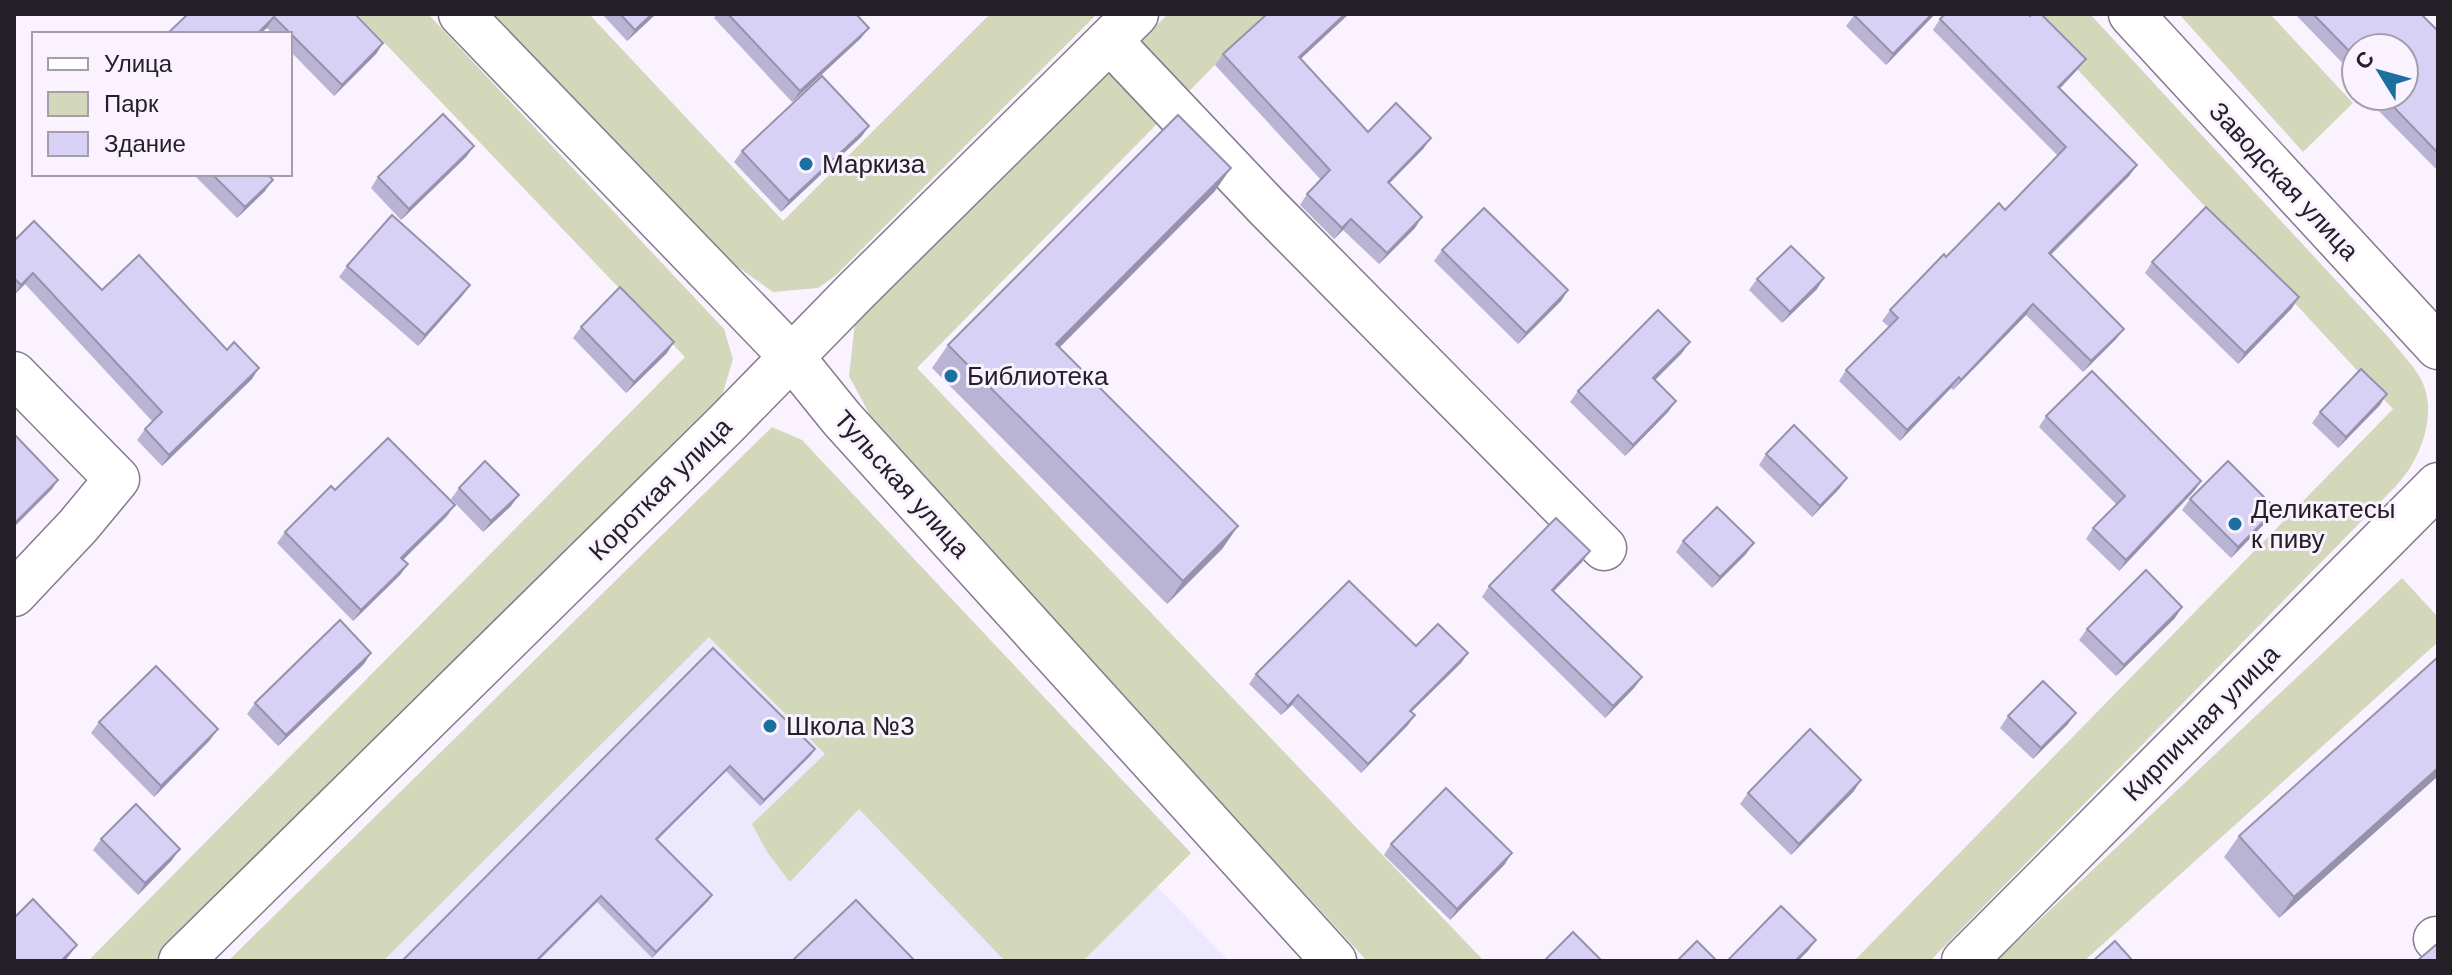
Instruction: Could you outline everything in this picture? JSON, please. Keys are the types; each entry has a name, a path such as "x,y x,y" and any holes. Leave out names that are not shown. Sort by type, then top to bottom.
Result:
{"street":[{"name":"Тульская улица","path":"461,14 791,356 842,419 1334,961"},
{"name":"Заводская улица","path":"2131,14 2438,347"},
{"name":"Короткая улица","path":"181,961 1123,28"},
{"path":"1123,28 1267,207 1604,548"},
{"path":"14,374 117,479 14,594"},
{"name":"Кирпичная улица","path":"1964,961 2438,485"}],"shaded area":[{"name":"Школа №3","path":"772,490 1229,961 308,961"}],"green space":[{"path":"357,14 428,14 724,329 733,359 722,396 164,961 88,961 685,357"},
{"path":"492,14 589,14 783,221 990,14 1097,14 835,276 818,288 773,292 728,260"},
{"path":"1168,14 1265,14 917,368 1484,961 1367,961 879,432 849,376 855,322"},
{"path":"2026,14 2090,14 2408,360 2422,381 2426,394 2427,423 2419,451 2396,486 1930,961 1854,961 2393,409"},
{"path":"2179,14 2270,14 2340,89 2340,112 2344,112 2303,152"},
{"path":"772,427 802,440 1191,853 1083,961 1005,961 859,809 790,882 767,852 752,824 825,754 709,637 383,961 228,961"},
{"path":"2402,578 2438,617 2438,642 2084,961 1996,961"}],"building":[{"path":"188,14 355,14 383,43 342,85 274,17 259,32 169,32"},
{"path":"620,14 652,14 635,30"},
{"path":"728,14 856,14 869,28 800,91"},
{"path":"1267,14 1345,14 1299,57 1368,132 1396,103 1431,138 1388,182 1422,217 1387,253 1351,219 1342,228 1307,194 1330,170 1223,54"},
{"path":"1855,14 1932,14 1893,54"},
{"path":"1945,14 2041,14 2086,59 2058,87 2137,165 2049,253 2124,329 2091,361 2033,304 1961,380 1959,377 1907,430 1846,370 1898,318 1890,310 1944,254 1946,257 1999,203 2005,210 2066,147 1940,19"},
{"path":"2313,14 2421,14 2438,31 2438,153 2398,112 2420,112 2420,32 2340,32 2340,42"},
{"path":"822,76 869,126 789,201 742,151"},
{"path":"443,114 474,146 409,209 378,177"},
{"path":"1178,115 1231,168 1056,344 1238,526 1183,581 948,345"},
{"path":"214,176 270,176 273,180 245,207"},
{"path":"2206,207 2299,297 2245,353 2152,262"},
{"path":"1484,208 1568,290 1526,333 1442,250"},
{"path":"392,215 470,285 425,335 347,266"},
{"path":"34,221 102,290 139,255 227,350 234,342 259,368 169,455 145,429 162,412 33,273 21,285 14,278 14,241"},
{"path":"1791,246 1824,278 1790,312 1757,279"},
{"path":"620,287 674,342 634,382 581,327"},
{"path":"1658,310 1690,342 1653,378 1676,401 1633,445 1578,391"},
{"path":"2361,369 2387,394 2346,437 2320,412"},
{"path":"2092,371 2201,481 2126,560 2093,528 2125,496 2046,416"},
{"path":"1794,425 1847,478 1820,506 1766,454"},
{"path":"14,434 58,480 14,524"},
{"path":"388,438 455,505 401,558 408,564 361,610 285,532 331,486 335,490"},
{"path":"485,461 519,495 491,521 459,488"},
{"path":"2228,461 2276,509 2238,547 2190,499"},
{"path":"1717,507 1754,543 1720,577 1683,541"},
{"path":"1556,518 1590,551 1552,590 1642,677 1613,706 1489,586"},
{"path":"2146,570 2182,607 2124,665 2087,629"},
{"path":"1349,581 1416,646 1438,624 1468,653 1410,711 1415,715 1368,764 1298,695 1288,706 1256,674"},
{"path":"340,620 371,653 286,735 255,703"},
{"path":"713,648 815,749 764,800 730,766 656,839 712,895 656,952 601,896 536,961 402,961"},
{"path":"2438,657 2438,768 2294,897 2239,836"},
{"path":"156,666 218,729 161,786 99,722"},
{"path":"2043,681 2076,713 2041,748 2008,716"},
{"path":"1810,729 1861,780 1799,844 1748,793"},
{"path":"1446,788 1512,853 1457,909 1391,844"},
{"path":"136,804 180,849 145,883 101,839"},
{"path":"33,899 77,945 61,961 14,961 14,918"},
{"path":"856,900 915,961 792,961"},
{"path":"1781,906 1816,940 1795,961 1729,959"},
{"path":"1573,932 1602,961 1544,961"},
{"path":"1697,941 1717,961 1677,961"},
{"path":"2115,941 2133,961 2093,961"},
{"path":"2438,943 2438,961 2417,961"}],"place":[{"name":"Маркиза","path":"806,164"},
{"name":"Библиотека","path":"951,376"},
{"name":"Деликатесы к пиву","path":"2235,524"},
{"name":"Школа №3","path":"770,726"}]}
